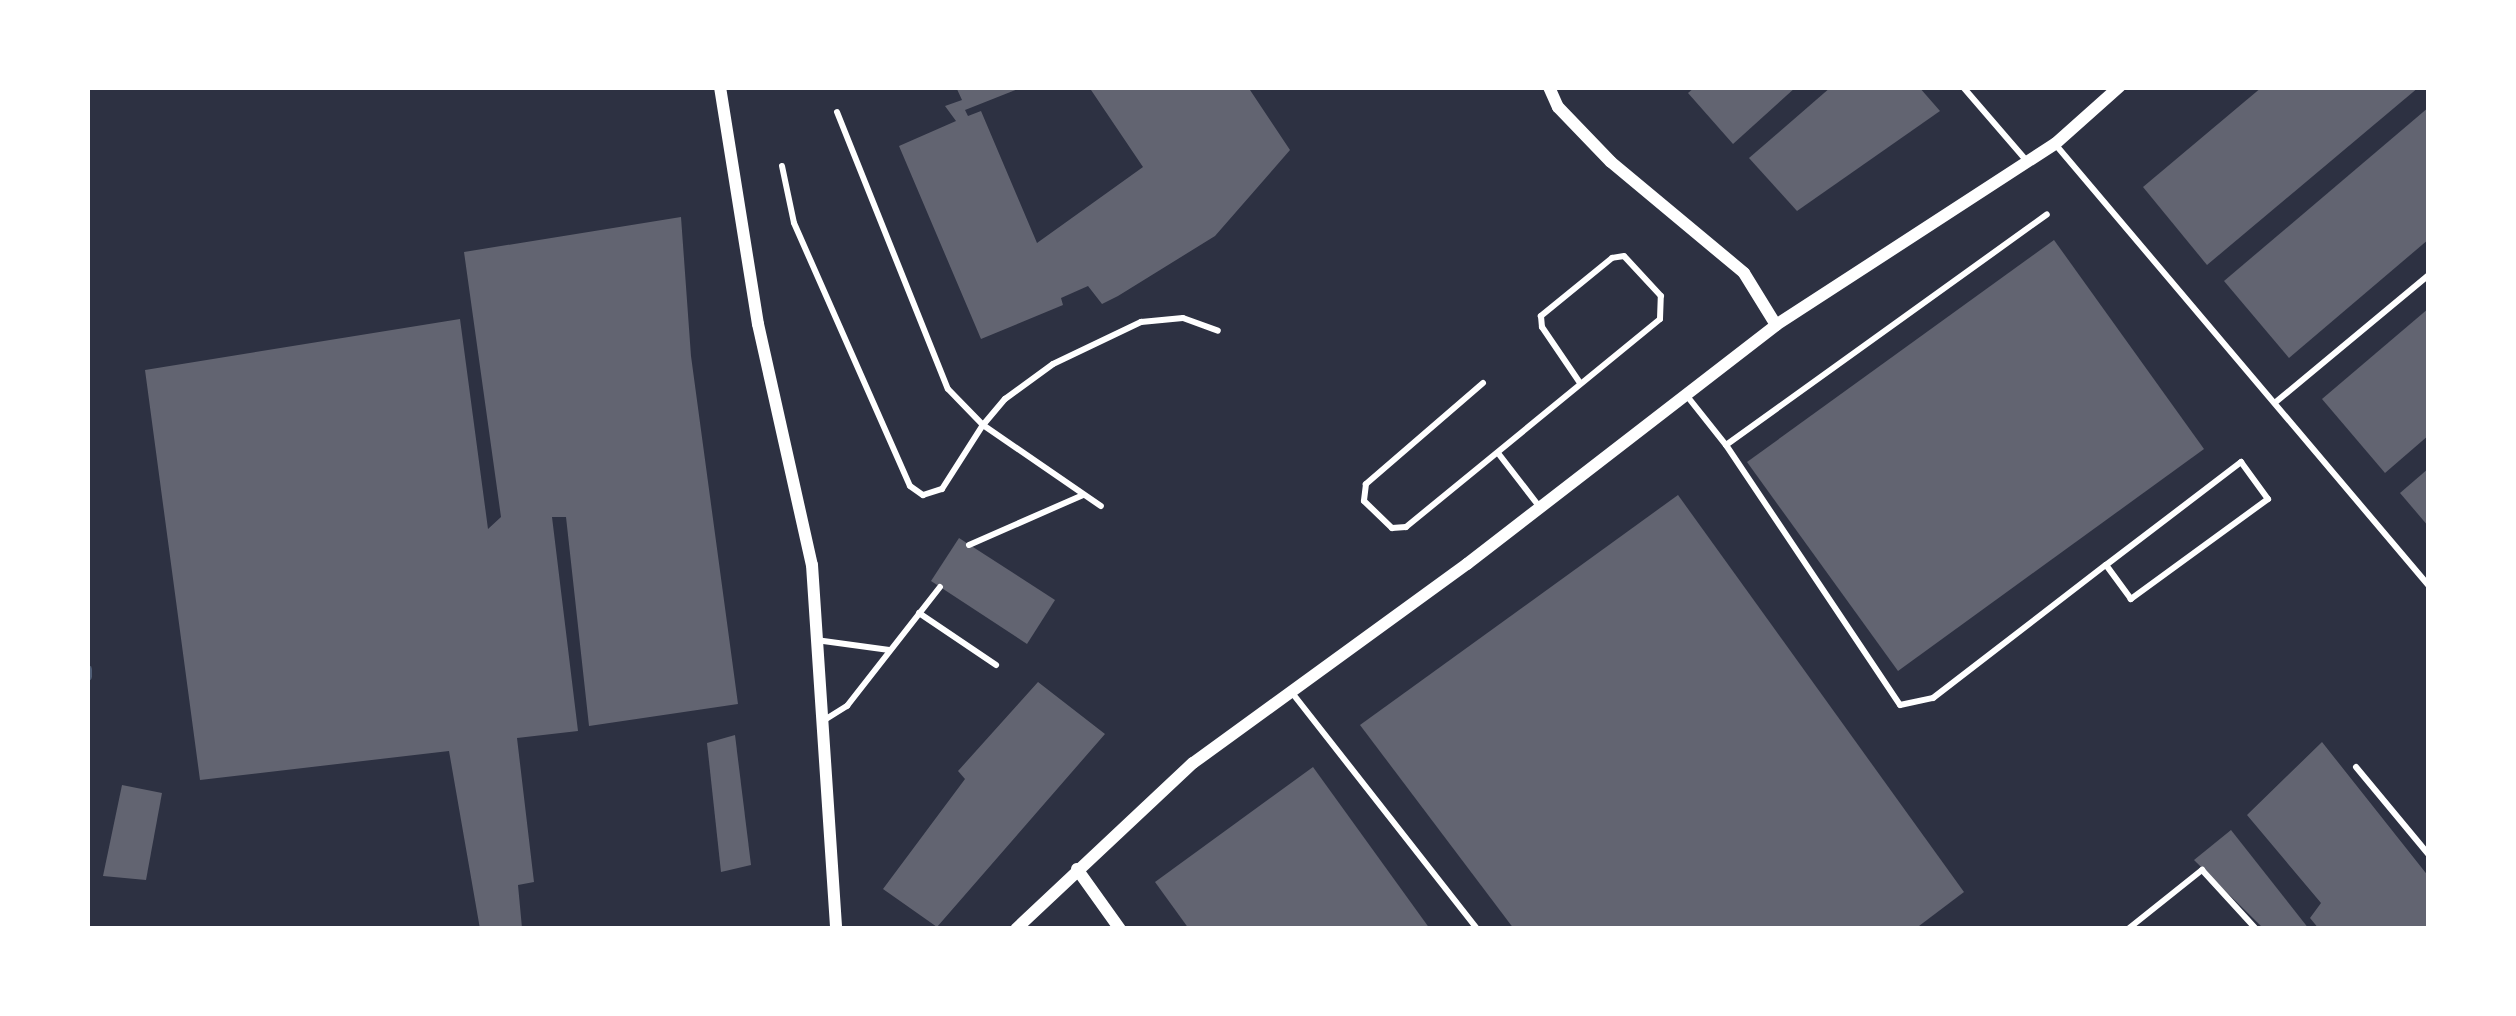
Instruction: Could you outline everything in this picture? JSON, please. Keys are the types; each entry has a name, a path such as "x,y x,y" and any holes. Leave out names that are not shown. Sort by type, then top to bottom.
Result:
{"street":[{"path":"719,87 758,324 808,539 836,929"},
{"path":"1549,87 1558,107 1611,162 1744,273 1776,326"},
{"path":"1016,929 1193,763 1540,508 1776,326 2029,163 2119,87"},
{"path":"1077,869 1120,929"}],"lane":[{"path":"1963,87 2029,163"},
{"path":"837,112 948,389 982,424 1101,506"},
{"path":"2055,144 2429,586"},
{"path":"782,166 794,223 910,486 923,495 942,489 982,424 1053,364 1141,322 1183,318 1218,331"},
{"path":"1726,445 2048,214"},
{"path":"1483,383 1366,484 1364,501 1399,530 1660,319 1661,296 1624,256 1612,258 1541,316 1542,327 1580,383"},
{"path":"2277,401 2429,275"},
{"path":"1687,396 1726,445 1900,705 1933,698 2241,462 2268,499 2131,599 2106,566"},
{"path":"1498,453 1540,508"},
{"path":"969,545 1083,495"},
{"path":"821,722 847,706 940,587"},
{"path":"918,613 996,665"},
{"path":"816,640 889,650"},
{"path":"1291,692 1477,929"},
{"path":"2356,767 2429,855"},
{"path":"2128,929 2202,870 2256,929"}],"building":[{"path":"956,87 1023,87 965,110 968,116 981,111 1037,243 1143,167 1089,87 1248,87 1290,150 1215,236 1118,296 1102,304 1088,286 1061,298 1063,305 981,339 899,146 956,121 945,106 962,100"},
{"path":"1695,87 1796,87 1733,144 1688,93"},
{"path":"1831,87 1919,87 1940,111 1797,211 1749,158"},
{"path":"2262,87 2419,87 2207,265 2143,187"},
{"path":"2429,107 2429,239 2289,358 2224,281"},
{"path":"681,217 691,356 738,704 589,726 566,517 552,517 578,731 517,738 534,882 518,885 522,928 480,929 449,751 200,780 145,370 460,319 488,529 501,517 464,252"},
{"path":"2054,240 2204,449 1898,671 1747,462"},
{"path":"2429,308 2429,435 2385,473 2322,399"},
{"path":"2429,468 2429,527 2400,493"},
{"path":"1678,495 1964,892 1915,929 1514,929 1360,725"},
{"path":"959,538 1055,600 1027,644 931,581"},
{"path":"1038,682 1105,734 937,927 883,889 965,779 958,771"},
{"path":"735,735 751,865 721,872 707,743"},
{"path":"2322,742 2429,877 2429,929 2319,929 2310,918 2321,903 2247,815"},
{"path":"1313,767 1430,929 1189,929 1155,882"},
{"path":"122,785 162,793 146,880 103,876"},
{"path":"2231,830 2309,929 2264,929 2194,860"}],"waterway":[{"path":"87,669 87,676"}]}
